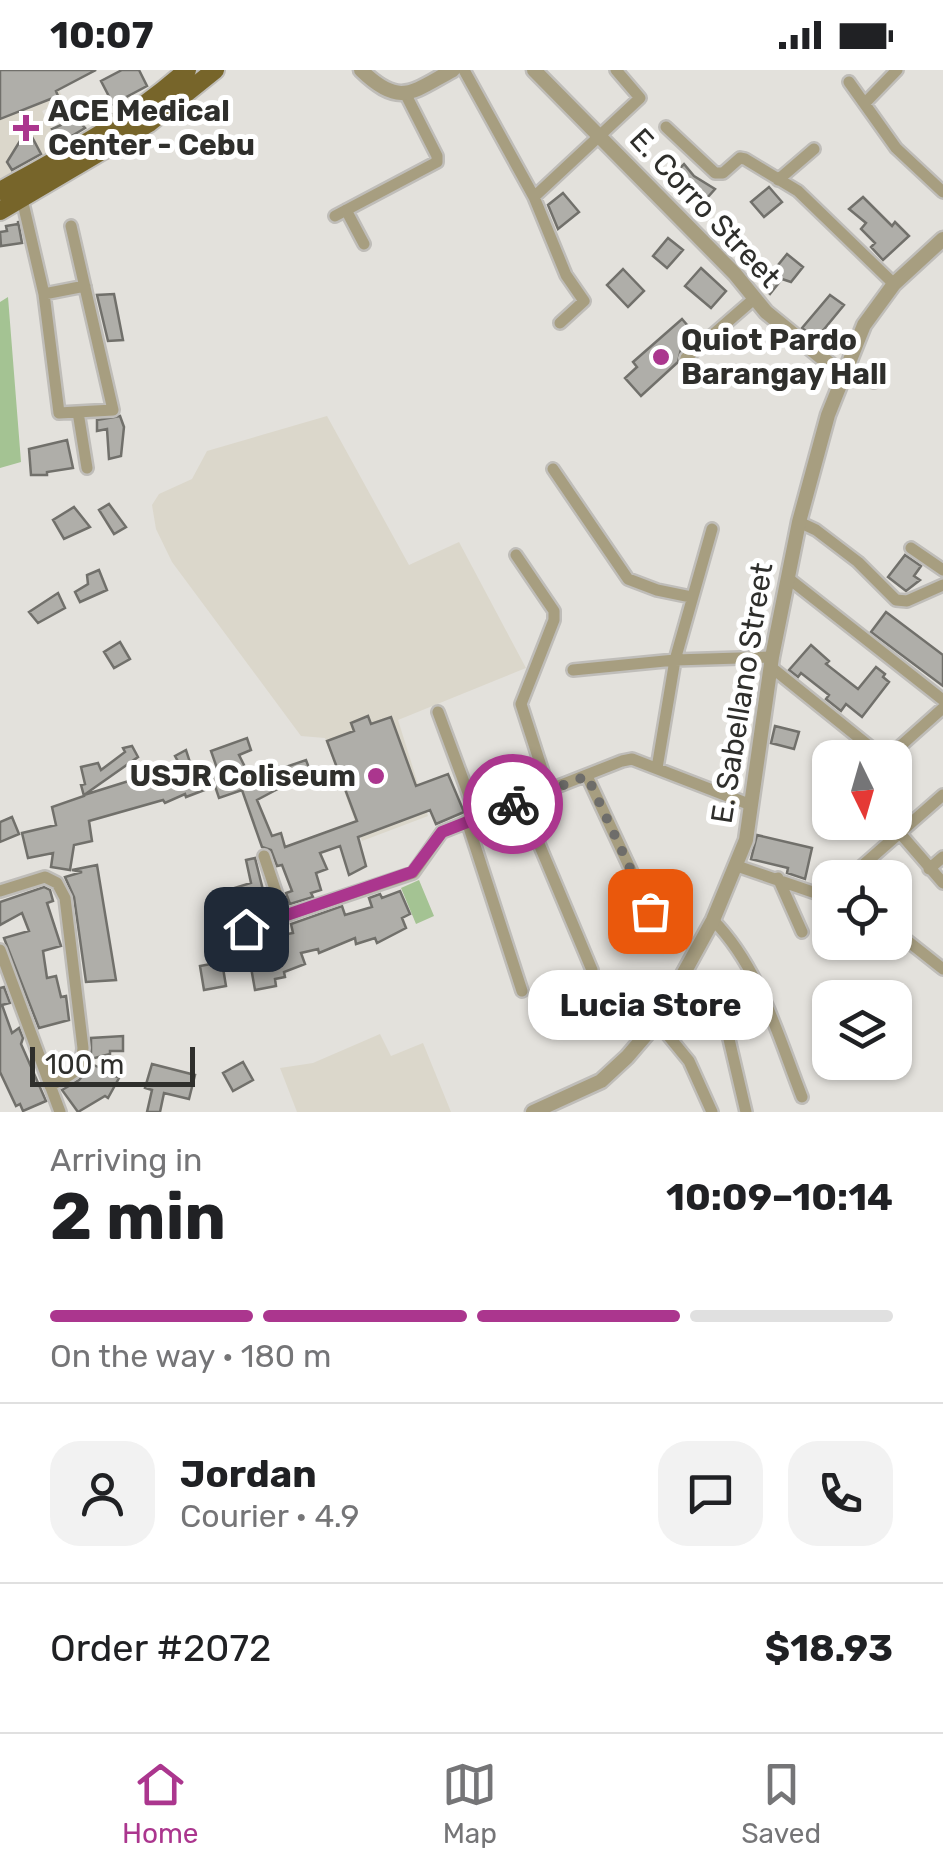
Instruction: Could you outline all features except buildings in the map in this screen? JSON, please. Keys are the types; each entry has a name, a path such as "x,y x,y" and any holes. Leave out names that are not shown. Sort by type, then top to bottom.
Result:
{"main road":[{"path":"0,191 143,106 188,70"},
{"path":"0,211 148,123 214,70"}],"street":[{"path":"361,70 396,94 406,96 453,70"},
{"path":"464,70 534,197 566,275 584,301 560,323"},
{"name":"E. Corro Street","path":"534,70 735,274 766,312 844,373"},
{"path":"534,197 640,98 616,70"},
{"path":"866,102 896,70"},
{"path":"850,82 896,148 943,192"},
{"path":"364,244 340,213 438,162 406,96"},
{"path":"666,127 715,173 722,174 740,158 798,191 894,284"},
{"path":"778,180 814,149"},
{"path":"22,199 44,294 60,414 113,410 71,226"},
{"name":"E. Sabellano Street","path":"533,1112 600,1081 628,1058 658,1022 713,920 746,840 771,662 799,522 828,415 864,324 894,284 943,239"},
{"path":"44,294 85,286"},
{"path":"686,358 755,298"},
{"path":"844,373 874,382"},
{"path":"78,412 88,468"},
{"path":"554,468 628,579 691,597"},
{"path":"799,522 858,562 896,600 907,601 942,587"},
{"path":"657,768 675,660 712,528"},
{"path":"911,548 943,570"},
{"path":"516,555 554,611 554,620 521,704 549,791"},
{"path":"788,578 943,700"},
{"path":"573,670 675,660 771,662 864,740"},
{"path":"907,740 943,708"},
{"path":"438,712 522,992"},
{"path":"246,929 412,872 442,832 632,759 751,805"},
{"path":"587,776 650,911"},
{"path":"912,821 943,794"},
{"path":"521,801 592,970"},
{"path":"872,860 892,840"},
{"path":"906,840 943,883"},
{"path":"264,856 284,916"},
{"path":"929,868 943,857"},
{"path":"737,866 812,891"},
{"path":"0,891 45,877 58,883 65,898 82,1063 50,1086"},
{"path":"778,878 802,932"},
{"path":"713,920 731,939 756,982 802,1097"},
{"path":"912,944 943,969"},
{"path":"0,950 60,1112"},
{"path":"682,982 711,1001 725,1022 746,1112"},
{"path":"658,1022 689,1060 712,1112"}],"shaded area":[{"name":"ACE Medical Center - Cebu","path":"0,70 50,70 64,101 42,111 61,146 0,181"},
{"path":"327,416 409,565 459,542 526,668 398,720 428,816 362,841 325,738 301,736 172,562 156,529 152,505 159,494 192,479 207,451"},
{"path":"380,1034 391,1056 423,1043 451,1112 297,1112 280,1068 313,1063"}],"green space":[{"path":"8,297 21,462 0,468 0,302"},
{"path":"419,880 434,916 416,924 401,888"}],"way so far":[{"path":"513,804 587,776 650,911"}],"place":[{"name":"ACE Medical Center - Cebu","path":"26,128"},
{"name":"Quiot Pardo Barangay Hall","path":"661,357"},
{"name":"USJR Coliseum","path":"376,776"},
{"name":"Lucia Store","path":"650,911"}],"route":[{"path":"246,929 412,872 442,832 513,804"}]}
